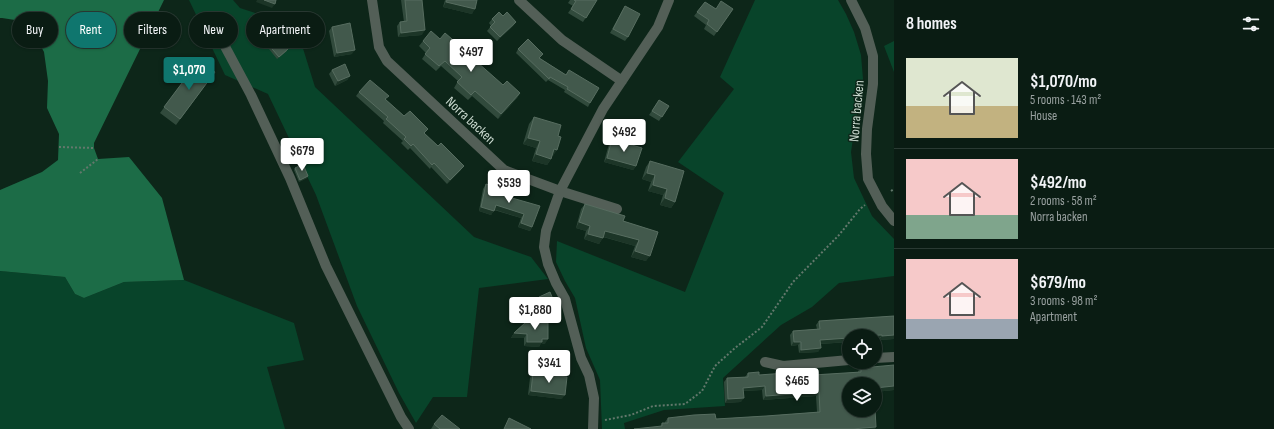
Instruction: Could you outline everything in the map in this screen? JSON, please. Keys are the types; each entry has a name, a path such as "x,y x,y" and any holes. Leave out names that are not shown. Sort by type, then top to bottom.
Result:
{"street":[{"name":"Norra backen","path":"372,0 379,47 386,61 504,170 560,191 616,209"},
{"path":"519,0 562,40 622,81"},
{"path":"594,426 594,398 589,375 581,358 565,299 548,264 544,247 546,231 560,191 603,109 658,27 669,0"},
{"name":"Norra backen","path":"851,0 865,28 873,56 873,84 867,129 866,154 868,179 882,206 894,220"},
{"path":"226,48 251,95 290,178 326,266 401,417 409,429"},
{"path":"882,358 894,357"},
{"path":"765,362 783,366 842,361"}],"path":[{"path":"58,147 94,148"},
{"path":"80,173 98,159"},
{"path":"594,426 631,415 653,406 685,404 702,391 715,366 762,326 793,282 839,235 865,205"}],"shaded area":[{"path":"0,0 164,0 158,12 124,12 124,48 141,48 94,143 94,148 98,159 129,157 162,198 184,280 124,282 84,298 75,294 65,277 0,271 0,190 42,172 58,160 59,134 47,108 48,81 44,52 42,48 58,48 58,12 12,12 12,20 0,18"},
{"path":"189,0 233,0 240,8 252,12 246,12 246,48 303,48 315,87 474,237 531,257 548,279 479,288 467,397 433,397 416,423 399,393 357,306 316,195 268,94 225,75 212,48 238,48 238,12 195,12"},
{"path":"755,0 838,0 846,14 854,32 861,55 863,79 851,152 854,178 872,216 894,239 894,276 839,283 812,307 781,325 723,378 725,406 664,410 624,423 625,429 602,429 600,380 586,348 575,298 556,262 557,241 685,292 724,193 678,162 734,89 720,77"},
{"path":"894,41 894,72 884,46"},
{"path":"0,271 65,277 75,294 84,298 124,282 184,280 294,323 304,360 267,367 285,429 0,429"}],"building":[{"path":"264,0 276,0 275,4"},
{"path":"405,0 422,0 425,30 401,33 400,22 407,21"},
{"path":"447,0 477,0 475,9 446,2"},
{"path":"574,0 597,0 586,18 571,9 576,1"},
{"path":"721,1 733,9 717,32 707,24 709,20 697,12 705,2 716,9"},
{"path":"625,6 640,14 628,37 613,29"},
{"path":"499,12 503,16 507,12 516,22 500,37 490,27 495,22 492,19"},
{"path":"350,23 355,50 337,53 332,27"},
{"path":"431,31 440,39 445,33 459,45 454,51 472,68 477,62 503,85 507,81 520,93 501,114 475,91 471,95 457,82 462,77 445,61 439,66 425,54 430,48 423,41"},
{"path":"528,39 543,54 539,58 566,75 569,70 599,88 590,103 567,89 568,87 550,77 549,79 518,49"},
{"path":"271,48 287,48 288,49 279,57"},
{"path":"204,64 215,72 180,119 164,107 194,67 199,71"},
{"path":"345,64 350,76 338,81 332,70"},
{"path":"370,80 389,96 385,99 404,116 410,111 428,129 424,133 438,146 441,143 464,166 450,180 434,163 432,165 413,144 411,146 404,139 406,137 386,119 388,117 359,92"},
{"path":"659,100 669,106 662,117 652,111"},
{"path":"534,117 561,125 558,136 561,137 557,150 554,149 551,159 536,154 540,141 528,138"},
{"path":"612,139 642,148 636,166 607,158"},
{"path":"650,161 684,171 675,202 665,198 667,189 653,185 655,175 647,173"},
{"path":"303,164 308,176 300,180 295,168"},
{"path":"486,184 501,189 500,192 513,196 512,198 540,206 532,227 521,223 524,214 496,205 494,211 481,207"},
{"path":"585,204 625,216 623,221 658,232 650,256 635,251 639,240 605,231 603,238 588,234 590,226 579,222"},
{"path":"550,292 555,304 545,309 539,297"},
{"path":"894,316 894,335 882,336 882,329 842,329 842,338 820,340 821,348 801,350 801,342 794,342 793,331 820,329 819,321"},
{"path":"526,322 548,323 548,339 542,339 542,342 527,342 527,334 514,333"},
{"path":"894,365 894,386 882,387 882,377 842,377 842,417 875,417 876,427 852,429 634,429 662,426 662,423 668,423 668,418 694,415 715,414 716,419 820,412 819,392 766,396 765,386 743,388 744,398 728,399 727,378 748,377 748,373 759,372 759,375 813,371 813,375 861,372 861,369 882,369 882,366"},
{"path":"533,373 567,377 565,395 531,391"},
{"path":"442,415 460,429 440,429 434,424"},
{"path":"509,418 531,429 504,429"}]}
